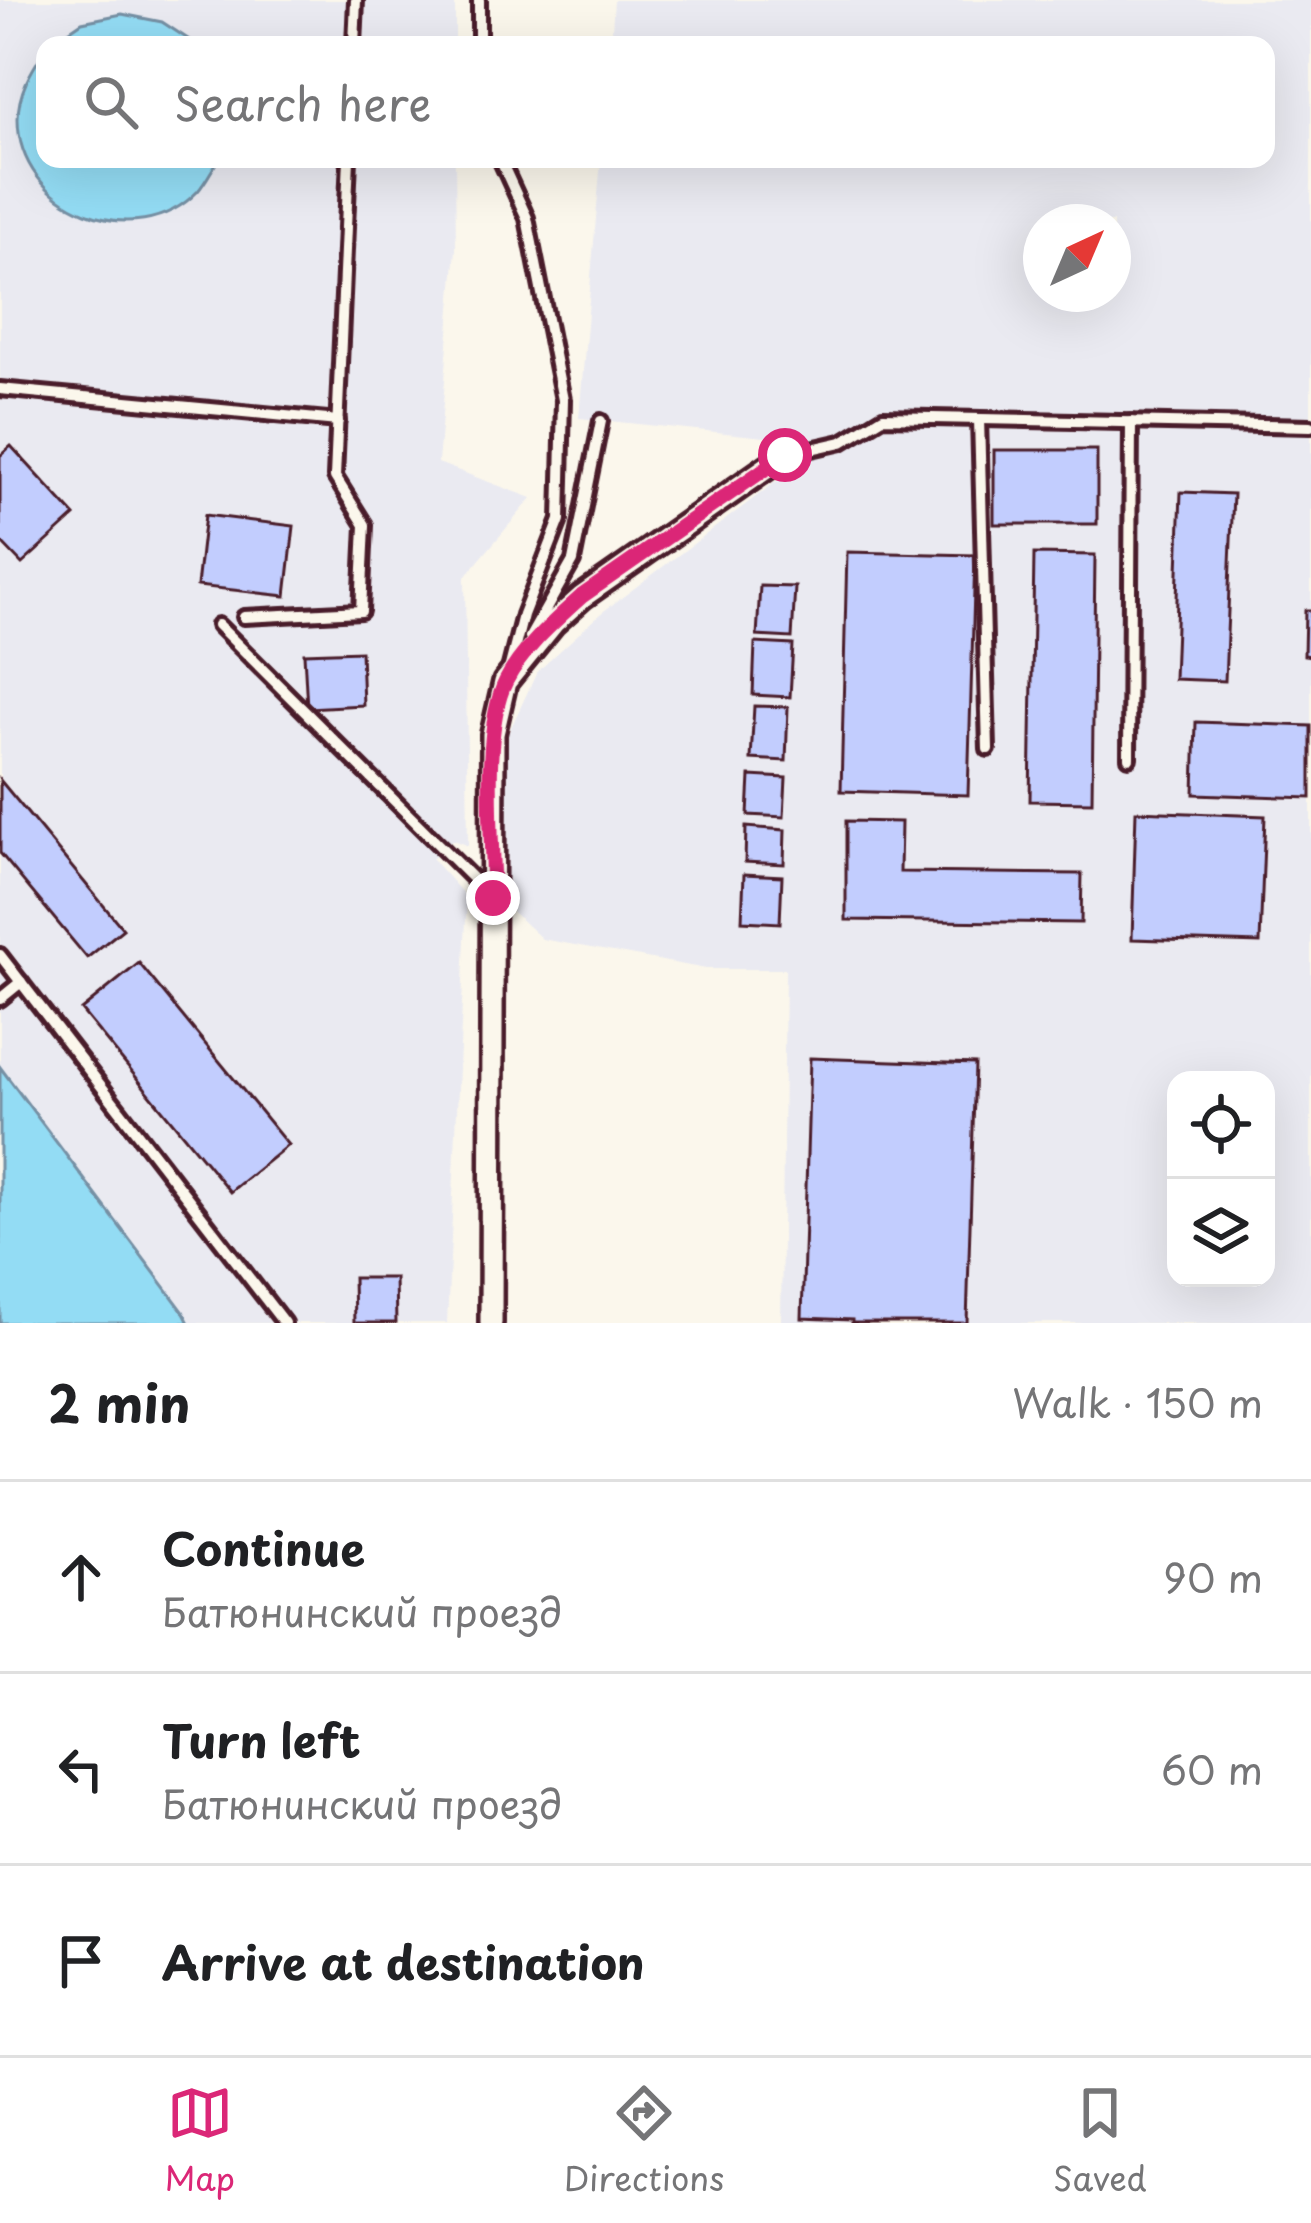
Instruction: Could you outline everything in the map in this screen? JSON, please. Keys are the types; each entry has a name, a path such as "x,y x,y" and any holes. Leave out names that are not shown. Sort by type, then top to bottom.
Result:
{"street":[{"path":"491,1323 493,734 506,682 553,623 582,596 785,455"}],"lane":[{"path":"354,36 356,0"},
{"path":"478,0 479,36"},
{"path":"244,617 361,611 365,525 335,477 349,168"},
{"path":"504,168 527,218 563,400 560,520 523,615 506,682"},
{"path":"0,389 338,421"},
{"path":"785,455 842,442 883,417 1311,426"},
{"path":"979,419 988,749"},
{"path":"506,682 573,561 601,421"},
{"path":"1129,758 1131,422"},
{"path":"218,625 493,898"},
{"path":"0,955 284,1323"},
{"path":"0,998 21,982"}],"shaded area":[{"path":"0,0 455,0 455,36 36,36 36,168 455,168 456,249 438,463 532,498 465,577 468,846 453,840 432,859 467,898 447,1323 0,1323"},
{"path":"614,0 1311,0 1311,1323 781,1323 785,969 706,969 542,939 502,902 507,736 537,672 600,614 785,475 785,439 579,418 600,168 1275,168 1275,36 612,36"}],"water":[{"path":"122,14 162,22 183,36 61,36 82,22"},
{"path":"36,64 36,168 213,168 198,191 172,210 144,220 85,213 37,177 23,150 18,119"},
{"path":"0,1067 183,1311 189,1323 0,1323"}],"building":[{"path":"11,446 75,516 22,564 0,541 0,456"},
{"path":"994,450 1097,450 1097,524 994,524"},
{"path":"1181,492 1233,494 1225,681 1174,679"},
{"path":"205,515 294,526 286,596 197,586"},
{"path":"847,552 975,555 968,795 841,791"},
{"path":"1034,554 1095,555 1092,802 1030,801"},
{"path":"760,586 795,587 792,638 757,636"},
{"path":"1305,610 1311,610 1311,656 1304,655"},
{"path":"755,643 793,645 790,697 753,695"},
{"path":"361,651 363,705 307,708 304,653"},
{"path":"754,706 788,707 786,761 751,759"},
{"path":"1196,722 1311,726 1311,798 1194,794"},
{"path":"750,776 786,778 784,817 748,815"},
{"path":"0,780 123,929 87,958 0,853"},
{"path":"1136,811 1265,816 1260,943 1132,939"},
{"path":"846,821 901,822 900,872 1082,874 1081,923 846,920"},
{"path":"746,827 785,830 784,864 745,862"},
{"path":"744,874 782,876 780,923 742,921"},
{"path":"139,963 288,1145 230,1192 81,1010"},
{"path":"810,1058 975,1064 967,1323 802,1318"},
{"path":"353,1278 395,1278 396,1323 354,1323"}],"route":[{"path":"493,898 493,734 506,682 553,623 582,596 785,455"}]}
